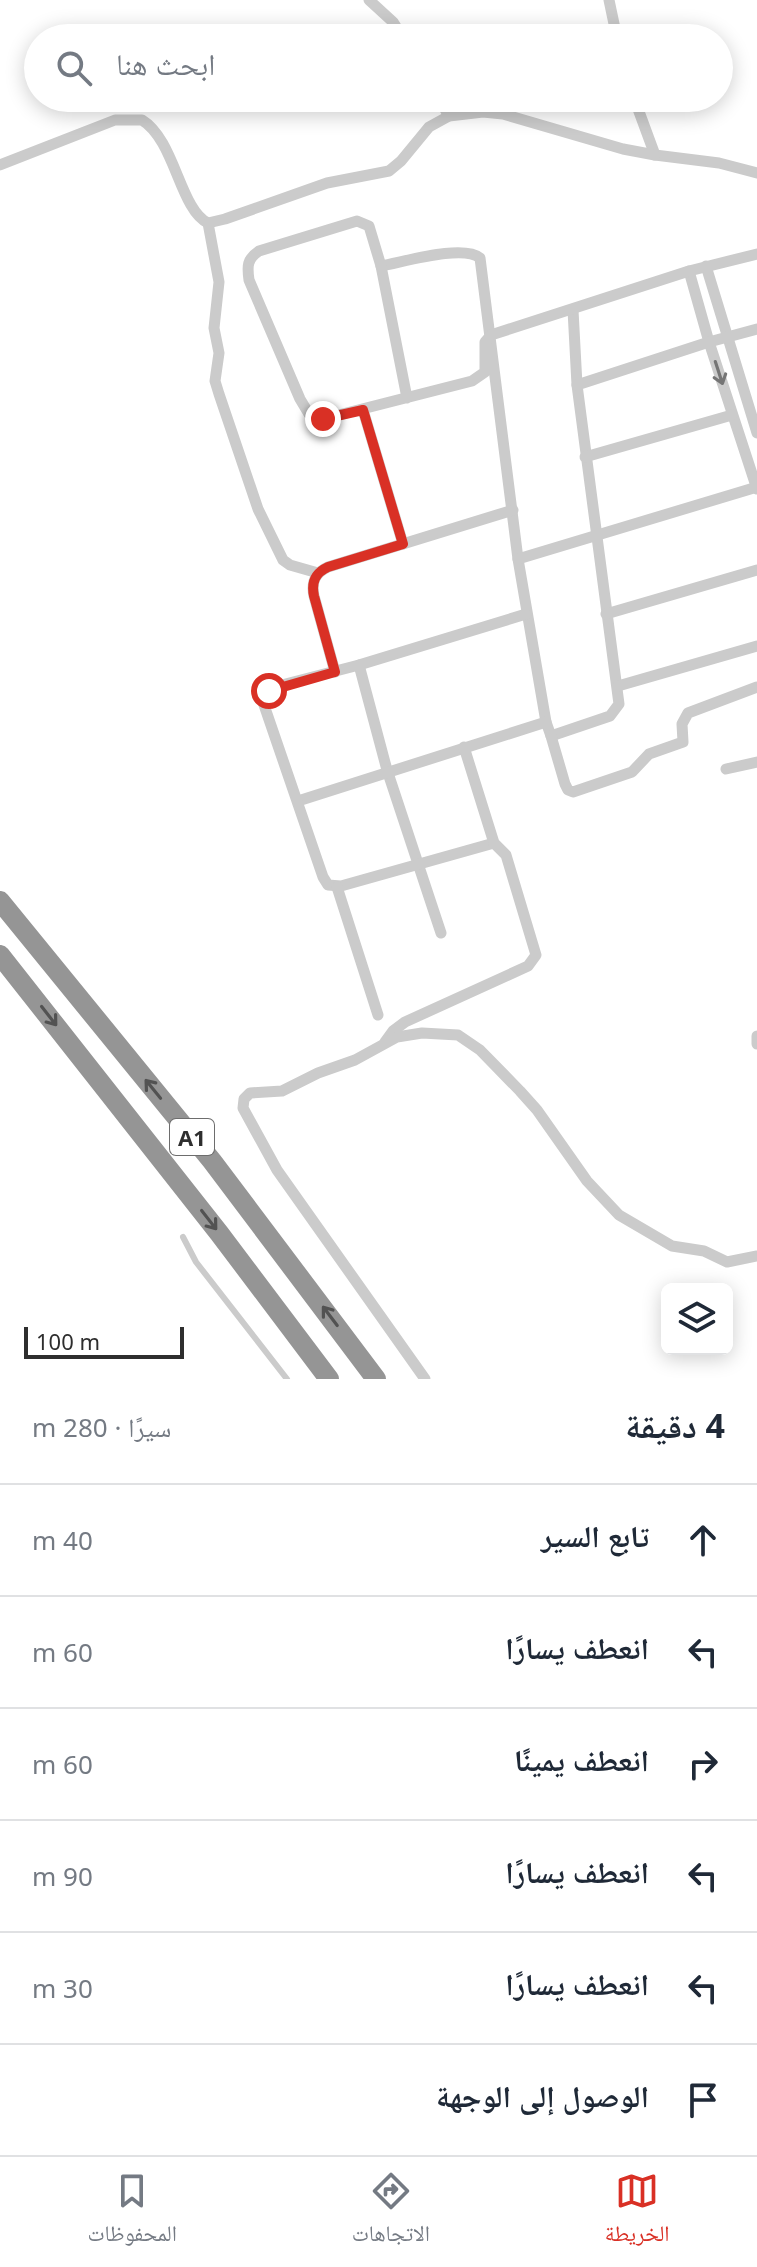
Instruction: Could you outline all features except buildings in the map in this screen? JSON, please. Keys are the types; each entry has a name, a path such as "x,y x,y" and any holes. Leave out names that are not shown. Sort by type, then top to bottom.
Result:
{"highway":[{"name":"A1","path":"0,901 212,1161 376,1379"},
{"name":"A1","path":"0,955 219,1233 329,1379"}],"street":[{"path":"369,0 394,24"},
{"path":"609,0 614,24"},
{"path":"447,112 449,116"},
{"path":"208,223 327,183 389,171 429,127 449,116 483,112 503,114 623,149 719,163 757,173"},
{"path":"639,112 655,155"},
{"path":"0,165 102,124 130,118 142,120 154,130 196,213 208,223 219,282 214,328 219,353 215,381 258,509 283,560 318,573"},
{"path":"407,398 381,266 369,226 357,221 259,251 248,262 249,280 304,408 309,414 323,419 363,410 407,398 480,377 487,364 485,342 491,335 689,271 757,254"},
{"path":"381,266 456,252 476,254 483,267 526,614 546,722 565,784 573,792 632,772 649,754 683,742 682,724 688,713 757,687"},
{"path":"706,266 726,337 753,409 757,433"},
{"path":"518,559 757,488 689,271"},
{"path":"551,736 610,716 619,704 585,457 573,310"},
{"path":"577,385 757,329"},
{"path":"363,410 403,544"},
{"path":"585,457 732,415"},
{"path":"335,672 314,596 313,585 318,573 328,567 513,510"},
{"path":"606,614 757,570"},
{"path":"494,843 337,887 328,885 265,712 265,697 274,687 335,672 526,614"},
{"path":"618,686 757,646"},
{"path":"359,665 387,770 441,933"},
{"path":"298,801 387,770 546,722"},
{"path":"425,1379 277,1170 243,1108 244,1099 250,1093 282,1091 318,1073 355,1060 385,1042 399,1027 528,966 534,960 536,951 506,855 494,843 464,747"},
{"path":"726,769 757,762"},
{"path":"337,887 378,1015"},
{"path":"422,1033 427,1012"},
{"path":"385,1042 422,1033 458,1035 480,1050 537,1110 587,1181 619,1215 672,1246 704,1251 724,1262 757,1256"},
{"path":"757,1036 757,1044"}],"lane":[{"path":"183,1237 196,1262 287,1379"}],"route":[{"path":"269,691 274,687 335,672 314,596 314,579 318,573 328,567 403,544 363,410 323,419"}]}
